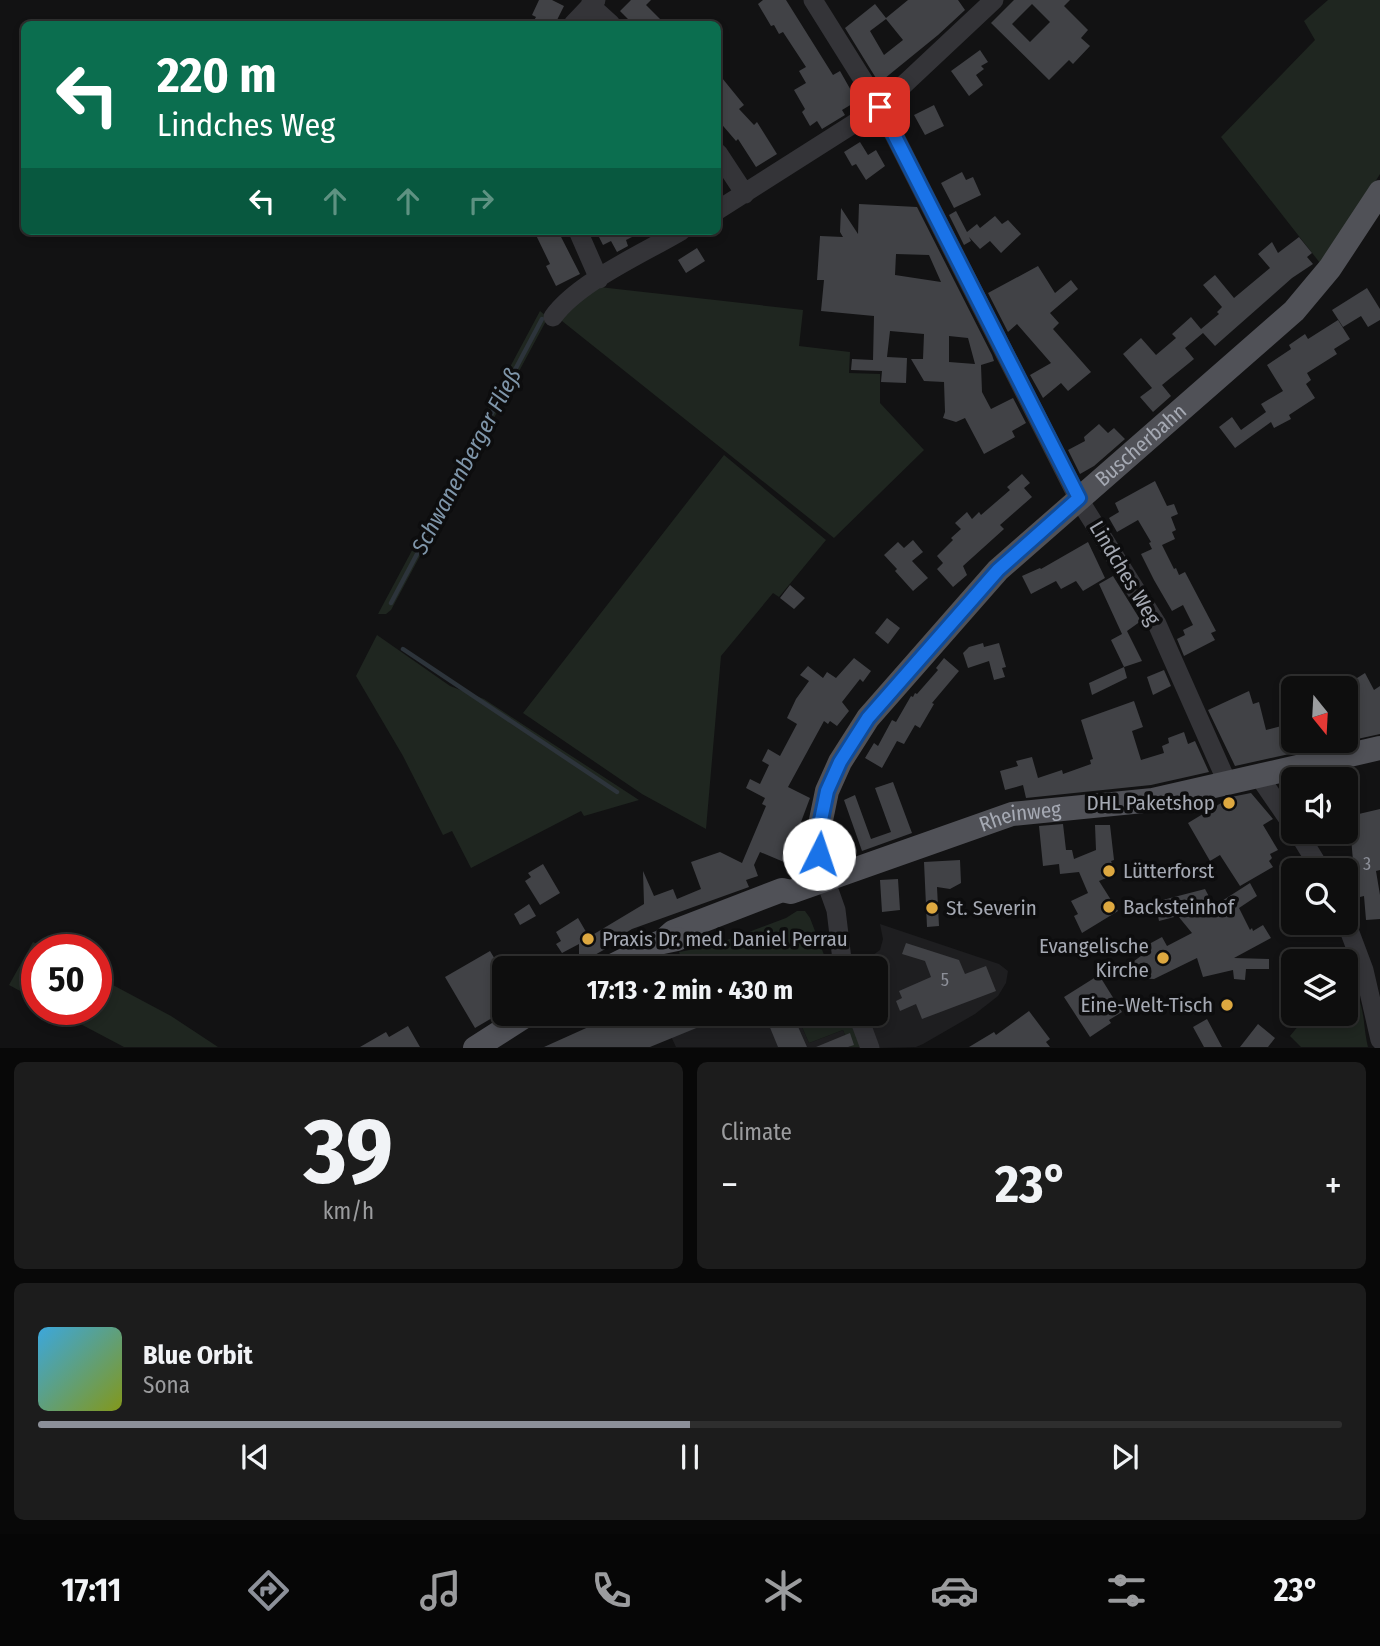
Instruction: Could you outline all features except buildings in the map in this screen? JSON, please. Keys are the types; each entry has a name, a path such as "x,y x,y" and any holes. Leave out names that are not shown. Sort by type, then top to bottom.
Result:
{"main road":[{"name":"Buscherbahn","path":"825,879 819,854 821,820 827,791 840,762 868,718 998,570 1294,311 1330,268 1380,192"},
{"name":"Rheinweg","path":"632,956 664,940 673,932 782,890 791,892 1012,814 1153,800 1380,748"},
{"path":"475,1048 510,1026"}],"street":[{"name":"Lindches Weg","path":"813,0 880,107 1079,498 1157,624 1227,782"},
{"path":"721,208 880,107 994,0"},
{"path":"576,21 593,2 609,21"},
{"path":"721,158 745,194"},
{"path":"580,235 599,279"},
{"path":"553,317 563,304 599,279 674,235"},
{"path":"1258,775 1281,809"},
{"path":"825,879 836,911 842,956"},
{"path":"1351,935 1376,1005 1380,1040"},
{"path":"862,1026 870,1048"}],"shaded area":[{"path":"1328,0 1380,0 1380,174 1320,263 1221,137 1315,40 1304,21"},
{"path":"599,287 803,310 799,346 850,352 849,373 880,374 880,403 924,450 834,538 557,317"},
{"path":"540,311 546,316 546,321 391,610 386,614 378,614"},
{"path":"724,455 826,540 779,597 773,593 721,656 706,829 642,794 523,713"},
{"path":"377,635 450,686 484,699 639,800 584,816 581,811 471,868 452,831 443,835 403,756 356,676"},
{"path":"797,911 805,911 824,956 680,956 679,952 711,946 786,918"},
{"path":"880,924 999,964 1008,971 1006,983 998,996 975,1014 923,1044 916,1047 878,1048 869,1026 888,1026 888,956 872,956 880,950 883,939"},
{"path":"21,964 21,991 9,985"},
{"path":"112,985 171,1016 218,1047 124,1047 82,1025 112,1025"},
{"path":"1358,1002 1363,1014 1368,1047 1301,1047 1290,1036 1298,1026 1358,1026"},
{"path":"666,1026 802,1026 809,1043 843,1030 850,1047 676,1047"},
{"path":"802,1026 852,1026 861,1047 850,1047 843,1030 809,1043"}],"waterway":[{"name":"Schwanenberger Fließ","path":"391,603 542,319"},
{"name":"Schwanenberger Fließ","path":"403,649 617,792"}],"place":[{"name":"DHL Paketshop","path":"1229,803"},
{"name":"Lütterforst","path":"1109,871"},
{"name":"Backsteinhof","path":"1109,907"},
{"name":"St. Severin","path":"932,908"},
{"name":"Praxis Dr. med. Daniel Perrau","path":"588,939"},
{"name":"Evangelische Kirche","path":"1163,958"},
{"name":"Eine-Welt-Tisch","path":"1227,1005"}],"route":[{"path":"819,854 821,820 827,791 840,762 868,718 998,570 1079,498 880,107"}]}
